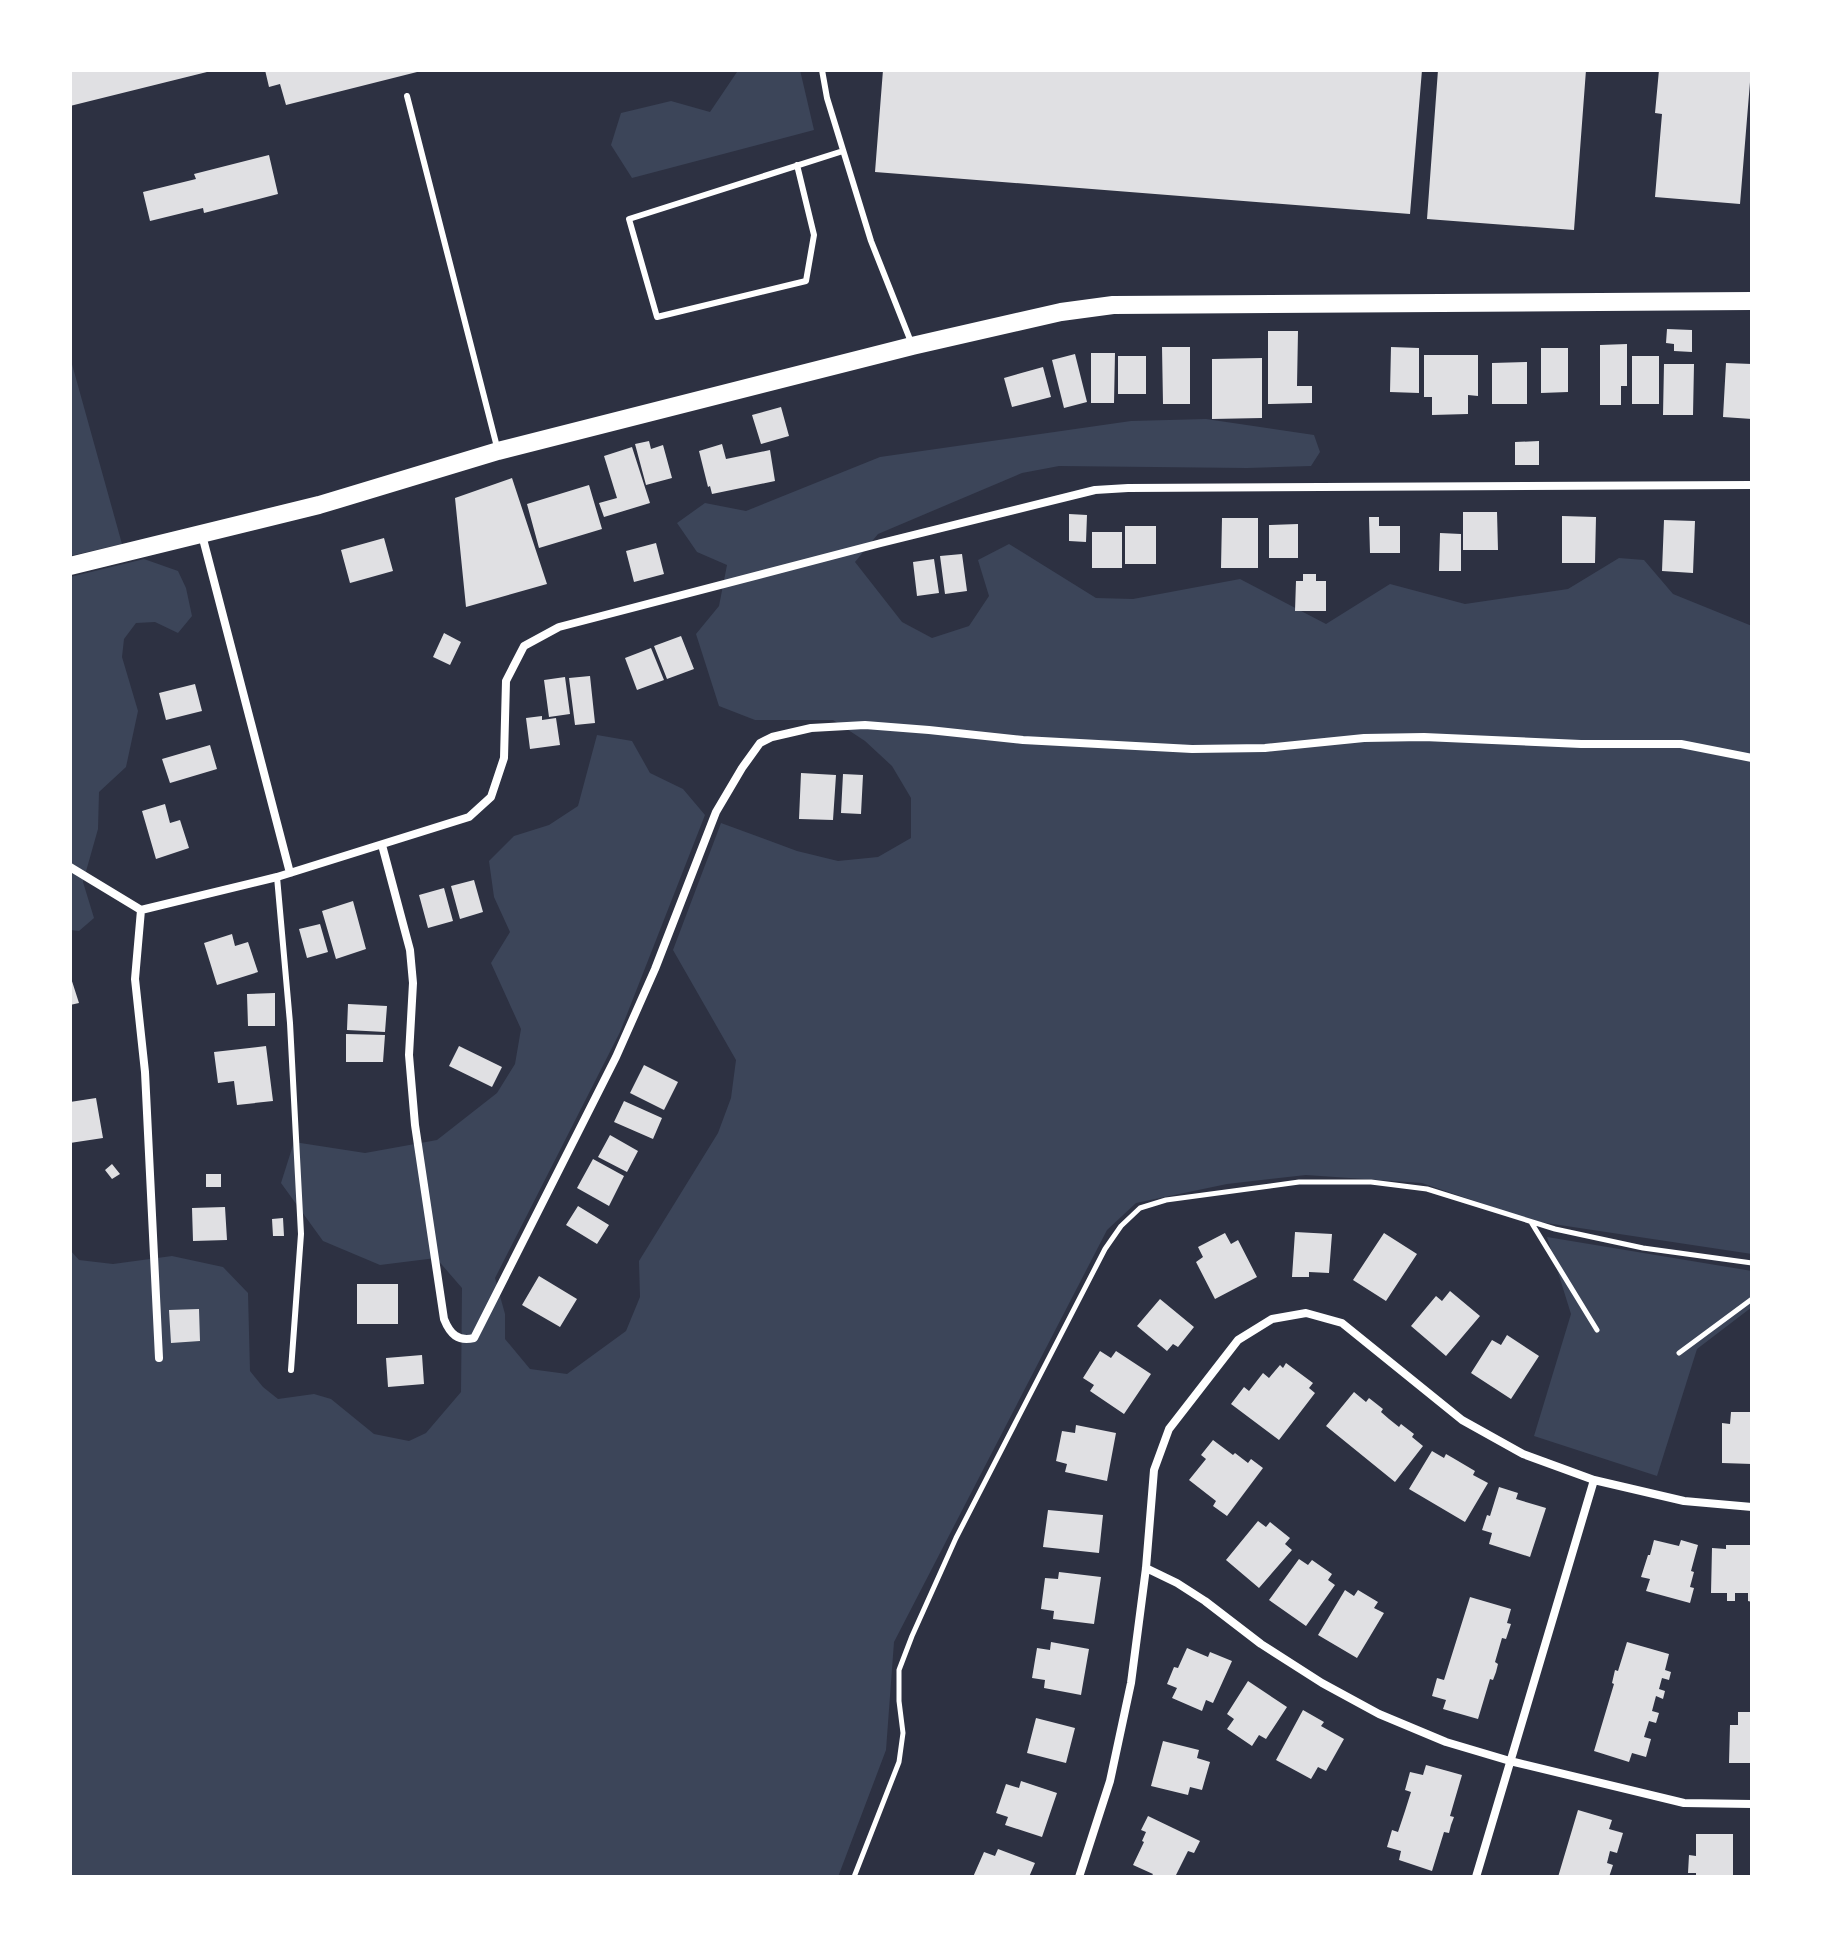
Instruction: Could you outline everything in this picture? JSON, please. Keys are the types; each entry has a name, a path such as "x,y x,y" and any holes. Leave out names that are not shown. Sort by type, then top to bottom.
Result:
{"main road":[{"path":"70,566 319,505 498,451 912,346 1061,312 1113,305 1752,301"}],"street":[{"path":"70,867 141,910 277,877 469,817 491,797 504,758 506,681 524,646 559,627 1095,490 1752,485"},
{"path":"202,535 290,873"},
{"path":"382,845 410,950 413,983 409,1055 415,1125 444,1319 455,1337 465,1340 474,1338 616,1057 655,969 716,812 760,743 772,737 811,728 865,725 1023,740 1192,749 1265,748 1364,738 1424,737 1581,744 1681,744 1752,758"},
{"path":"141,910 135,979 145,1072 159,1358"},
{"path":"1079,1877 1110,1781 1131,1683 1146,1568 1154,1470 1169,1429 1238,1340 1272,1319 1306,1313 1342,1323 1462,1420 1523,1454 1594,1480 1684,1501 1752,1507"},
{"path":"1476,1877 1594,1480"},
{"path":"1146,1568 1205,1601 1261,1644 1322,1683 1379,1714 1446,1742 1510,1761 1684,1803 1752,1804"}],"lane":[{"path":"822,70 827,98 871,241 912,346"},
{"path":"407,96 498,451"},
{"path":"797,165 814,235 806,281 657,317 629,219 797,165 843,151"},
{"path":"277,877 290,1023 301,1234 291,1370"}],"path":[{"path":"1531,1222 1597,1330"},
{"path":"1679,1353 1752,1299"}],"shaded area":[{"path":"736,70 800,70 814,130 632,178 611,145 621,113 671,101 710,112"},
{"path":"70,357 122,544 70,556"},
{"path":"1206,419 1314,435 1320,452 1311,466 1059,466 1022,473 878,534 855,562 902,622 932,638 969,626 989,596 978,560 1009,544 1096,598 1133,599 1240,579 1326,624 1390,584 1465,604 1568,589 1619,558 1644,560 1673,594 1752,626 1752,1254 1533,1221 1422,1183 1306,1175 1227,1184 1136,1203 1107,1230 894,1642 886,1750 838,1877 70,1877 70,1250 79,1260 113,1264 172,1256 223,1267 248,1293 250,1371 263,1387 278,1399 314,1394 331,1399 374,1434 409,1441 426,1433 461,1392 462,1288 436,1258 380,1265 323,1241 281,1183 294,1142 365,1153 437,1140 497,1093 515,1064 521,1029 491,963 510,932 494,897 489,861 514,836 549,825 578,806 597,735 632,741 650,773 683,789 705,815 620,1032 495,1278 505,1314 505,1339 530,1369 567,1374 626,1331 640,1297 639,1261 718,1133 731,1098 736,1060 673,950 721,823 797,851 838,861 878,857 911,838 911,798 892,766 865,741 833,720 755,720 719,706 696,634 719,606 727,565 697,552 677,523 705,503 746,511 880,457 1131,421"},
{"path":"144,559 178,571 186,588 192,616 178,633 155,622 136,623 124,639 122,657 138,711 126,767 99,792 98,829 83,882 94,918 79,931 70,930 70,577"},
{"path":"1547,1237 1752,1271 1752,1307 1697,1349 1657,1476 1534,1436 1571,1314"}],"building":[{"path":"70,70 211,70 211,71 70,106"},
{"path":"265,70 421,71 286,105 280,84 269,87"},
{"path":"883,70 1422,70 1410,214 875,172"},
{"path":"1438,70 1586,70 1574,230 1427,219"},
{"path":"1659,70 1751,70 1740,204 1655,197 1662,114 1655,113"},
{"path":"269,155 278,194 204,213 203,208 150,221 143,192 196,179 194,174"},
{"path":"1667,329 1692,330 1692,352 1674,351 1674,344 1666,343"},
{"path":"1268,331 1298,331 1297,386 1312,386 1312,403 1268,404"},
{"path":"1627,344 1627,386 1621,386 1621,405 1600,405 1600,345"},
{"path":"1162,347 1190,347 1190,404 1163,404"},
{"path":"1391,347 1419,348 1419,393 1390,392"},
{"path":"1541,348 1568,348 1568,392 1541,393"},
{"path":"1091,353 1115,353 1114,403 1091,403"},
{"path":"1075,354 1087,402 1064,408 1052,360"},
{"path":"1424,355 1478,355 1478,396 1468,395 1468,414 1432,415 1432,397 1424,397"},
{"path":"1118,356 1146,356 1146,394 1118,394"},
{"path":"1632,356 1659,356 1659,404 1632,404"},
{"path":"1262,358 1262,418 1212,419 1212,359"},
{"path":"1527,362 1527,404 1492,404 1492,363"},
{"path":"1726,363 1752,364 1752,419 1723,417"},
{"path":"1664,364 1694,364 1693,415 1663,415"},
{"path":"1043,367 1051,397 1012,407 1004,378"},
{"path":"781,407 789,436 761,444 752,415"},
{"path":"649,441 651,449 663,445 672,478 646,485 635,444"},
{"path":"1539,441 1539,465 1515,465 1515,442"},
{"path":"722,444 726,459 770,450 775,481 712,494 699,451"},
{"path":"632,447 650,503 604,517 599,503 617,498 604,456"},
{"path":"512,478 547,584 466,607 455,498"},
{"path":"589,485 602,529 539,548 527,504"},
{"path":"1463,512 1497,512 1498,550 1463,550"},
{"path":"1069,514 1087,515 1086,542 1069,541"},
{"path":"1562,516 1596,517 1595,563 1562,563"},
{"path":"1369,517 1379,517 1379,526 1400,526 1400,553 1370,553"},
{"path":"1222,518 1258,518 1258,568 1221,568"},
{"path":"1664,520 1695,521 1693,573 1662,571"},
{"path":"1298,524 1298,558 1269,558 1269,525"},
{"path":"1125,526 1156,526 1156,564 1125,564"},
{"path":"1092,532 1122,532 1122,568 1092,568"},
{"path":"1440,533 1461,534 1461,571 1439,571"},
{"path":"384,538 393,571 350,583 341,550"},
{"path":"656,543 664,574 634,582 626,551"},
{"path":"962,554 967,591 945,594 940,556"},
{"path":"934,559 939,593 917,596 913,562"},
{"path":"1303,574 1316,574 1316,581 1326,581 1326,611 1295,611 1296,581 1303,581"},
{"path":"444,633 461,642 450,665 433,657"},
{"path":"681,636 694,669 667,679 654,646"},
{"path":"651,648 664,680 637,690 625,658"},
{"path":"590,676 595,723 575,725 569,678"},
{"path":"565,677 570,714 549,717 544,680"},
{"path":"195,684 202,711 166,720 159,693"},
{"path":"542,716 542,720 556,718 560,745 530,749 526,718"},
{"path":"210,745 217,769 170,783 162,759"},
{"path":"801,773 836,775 833,820 799,819"},
{"path":"843,774 863,775 861,814 841,813"},
{"path":"165,804 170,823 180,820 189,848 156,859 142,811"},
{"path":"474,880 483,912 460,919 451,886"},
{"path":"444,888 453,921 428,928 419,895"},
{"path":"353,901 366,949 336,959 322,911"},
{"path":"320,924 328,952 307,958 299,929"},
{"path":"232,934 235,946 248,942 258,972 217,985 204,943"},
{"path":"70,975 79,1003 70,1005"},
{"path":"275,993 275,1026 248,1026 247,994"},
{"path":"348,1004 387,1006 385,1032 347,1030"},
{"path":"346,1034 385,1035 383,1062 346,1062"},
{"path":"266,1046 273,1101 237,1105 234,1081 218,1083 214,1052"},
{"path":"459,1046 502,1067 492,1087 449,1066"},
{"path":"644,1065 678,1082 664,1110 630,1093"},
{"path":"96,1098 103,1138 70,1143 70,1102"},
{"path":"624,1101 662,1118 653,1139 614,1122"},
{"path":"610,1135 638,1151 627,1172 598,1157"},
{"path":"593,1159 624,1176 609,1206 577,1188"},
{"path":"112,1164 120,1174 112,1179 105,1170"},
{"path":"206,1174 221,1174 221,1187 206,1187"},
{"path":"578,1206 609,1225 597,1244 566,1225"},
{"path":"225,1207 227,1240 193,1241 192,1208"},
{"path":"283,1218 284,1236 273,1236 272,1219"},
{"path":"1295,1232 1332,1234 1329,1273 1309,1272 1309,1277 1292,1277"},
{"path":"1225,1233 1231,1244 1238,1240 1257,1277 1215,1299 1196,1262 1203,1257 1198,1247"},
{"path":"1384,1233 1417,1254 1386,1301 1353,1280"},
{"path":"539,1276 577,1299 560,1327 522,1305"},
{"path":"357,1284 398,1284 398,1324 357,1324"},
{"path":"1450,1291 1480,1316 1446,1356 1411,1326 1436,1296 1442,1301"},
{"path":"1160,1299 1194,1327 1178,1347 1173,1344 1167,1351 1137,1326"},
{"path":"199,1309 200,1341 171,1343 169,1310"},
{"path":"1507,1335 1539,1356 1511,1399 1471,1373 1492,1340 1501,1345"},
{"path":"1100,1351 1111,1358 1116,1351 1151,1374 1124,1414 1090,1391 1094,1385 1083,1378"},
{"path":"422,1355 424,1384 388,1387 386,1358"},
{"path":"1286,1363 1313,1383 1309,1388 1315,1393 1279,1440 1231,1404 1244,1387 1249,1391 1263,1373 1269,1378 1280,1365 1283,1368"},
{"path":"1354,1392 1366,1402 1369,1398 1399,1427 1401,1424 1414,1434 1412,1437 1423,1446 1395,1482 1326,1426"},
{"path":"1731,1412 1752,1412 1752,1464 1722,1463 1722,1423 1730,1424"},
{"path":"1076,1425 1116,1433 1107,1481 1065,1472 1067,1464 1056,1461 1062,1431 1075,1433"},
{"path":"1213,1440 1233,1455 1235,1453 1248,1463 1251,1459 1263,1468 1227,1516 1213,1506 1216,1501 1189,1480 1206,1459 1201,1455"},
{"path":"1432,1451 1444,1458 1446,1454 1453,1458 1488,1483 1465,1522 1409,1489"},
{"path":"1499,1487 1518,1493 1516,1499 1546,1508 1530,1557 1489,1544 1492,1533 1482,1530"},
{"path":"1048,1510 1103,1515 1099,1553 1043,1547"},
{"path":"1258,1521 1266,1527 1270,1522 1290,1538 1285,1544 1292,1550 1259,1588 1226,1560"},
{"path":"1654,1540 1679,1546 1681,1540 1698,1545 1691,1571 1694,1572 1690,1587 1694,1588 1690,1603 1646,1591 1650,1579 1641,1577"},
{"path":"1726,1545 1752,1545 1752,1602 1748,1601 1748,1593 1735,1593 1735,1601 1727,1601 1727,1593 1711,1593 1712,1548 1726,1549"},
{"path":"1299,1559 1308,1565 1312,1560 1332,1574 1328,1580 1335,1585 1306,1626 1269,1600"},
{"path":"1059,1572 1101,1577 1094,1624 1053,1619 1054,1611 1041,1609 1045,1578 1058,1579"},
{"path":"1345,1590 1354,1596 1358,1590 1378,1602 1374,1608 1384,1613 1357,1658 1318,1635"},
{"path":"1470,1597 1511,1609 1507,1623 1511,1624 1506,1639 1502,1638 1495,1662 1498,1664 1496,1672 1493,1680 1490,1679 1478,1719 1443,1709 1446,1700 1432,1696 1437,1678 1444,1680"},
{"path":"1051,1642 1089,1649 1081,1695 1044,1688 1045,1680 1032,1678 1037,1648 1050,1650"},
{"path":"1627,1642 1669,1654 1665,1670 1671,1672 1669,1680 1662,1678 1659,1689 1665,1691 1663,1699 1656,1696 1652,1711 1659,1713 1656,1723 1649,1721 1644,1737 1651,1739 1646,1757 1632,1753 1629,1762 1594,1751 1614,1684 1615,1670 1618,1671"},
{"path":"1187,1648 1208,1657 1210,1652 1232,1661 1213,1703 1206,1700 1202,1711 1172,1698 1177,1688 1167,1684"},
{"path":"1248,1681 1287,1707 1266,1739 1259,1735 1252,1746 1227,1729 1234,1719 1227,1714"},
{"path":"1303,1710 1324,1722 1321,1726 1344,1739 1326,1771 1318,1767 1311,1779 1276,1760"},
{"path":"1738,1712 1752,1712 1752,1763 1729,1763 1730,1725 1738,1725"},
{"path":"1036,1718 1075,1728 1066,1763 1027,1753"},
{"path":"1163,1741 1199,1750 1197,1758 1210,1762 1202,1790 1190,1787 1188,1795 1151,1786"},
{"path":"1426,1765 1462,1775 1450,1816 1454,1817 1449,1833 1444,1832 1432,1871 1399,1860 1401,1851 1387,1847 1392,1830 1398,1832 1411,1792 1405,1790 1410,1772 1423,1775"},
{"path":"1021,1781 1057,1793 1042,1837 1005,1825 1008,1817 996,1813 1006,1784 1019,1788"},
{"path":"1578,1810 1612,1820 1609,1829 1623,1833 1617,1853 1610,1851 1607,1863 1613,1865 1609,1877 1558,1877"},
{"path":"1148,1816 1200,1841 1194,1853 1188,1851 1175,1877 1151,1877 1153,1874 1133,1865 1144,1842 1146,1832 1141,1830"},
{"path":"1696,1834 1733,1834 1733,1877 1696,1877 1696,1873 1688,1873 1689,1855 1696,1856"},
{"path":"998,1849 1035,1863 1029,1877 973,1877 984,1852 995,1856"}]}
